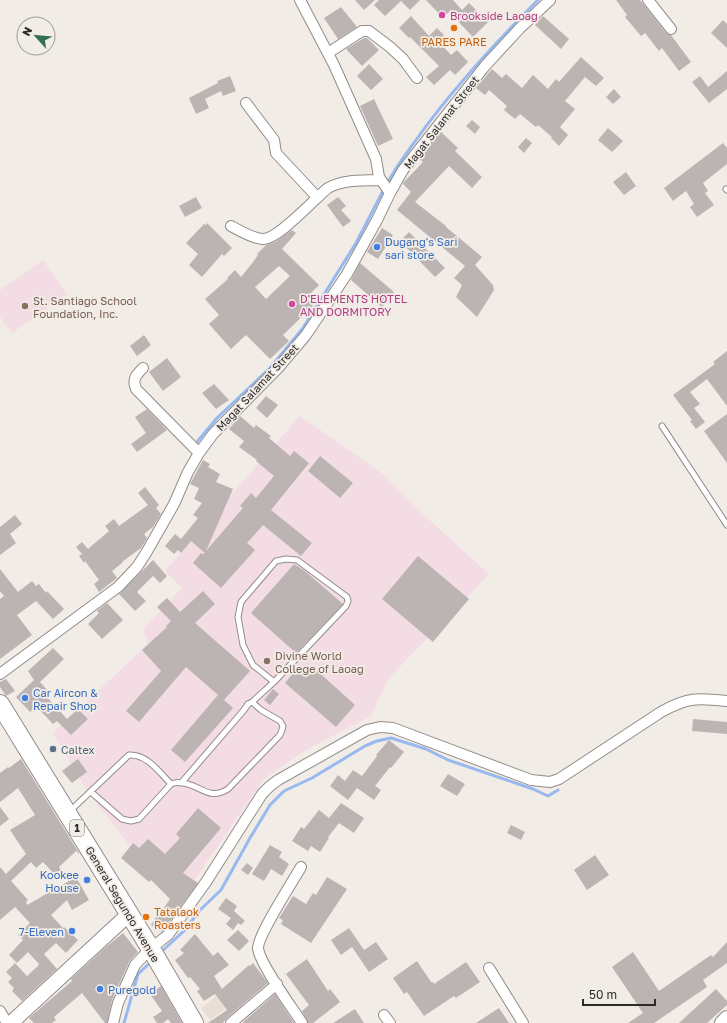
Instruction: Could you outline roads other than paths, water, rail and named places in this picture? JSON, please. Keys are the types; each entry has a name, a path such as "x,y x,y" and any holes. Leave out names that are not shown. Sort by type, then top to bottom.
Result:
{"highway":[{"name":"General Segundo Avenue","path":"0,704 68,813 194,1023"}],"main road":[{"path":"11,1023 129,914"},
{"path":"722,1023 727,1018"}],"street":[{"path":"231,226 264,240 278,234 317,196 335,184 385,187 376,159 328,53 300,0"},
{"name":"Magat Salamat Street","path":"0,674 118,587 129,576 146,553 174,504 188,472 199,453 213,434 278,368 306,335 347,274 377,220 385,187 403,170 484,66 520,28 550,0"},
{"path":"648,0 671,29"},
{"path":"328,53 362,31 369,31 403,59 417,78"},
{"path":"246,103 274,140 276,153 317,196"},
{"path":"143,368 136,374 134,379 136,389 199,453"},
{"path":"113,1023 118,1002 129,975 135,965 153,953 168,935 206,882 262,794 278,780 367,730 380,727 393,728 531,780 550,782 559,779 661,712 676,704 696,699 727,701"},
{"path":"301,867 260,940 258,948 260,956 302,1023"},
{"path":"489,968 523,1023"},
{"path":"231,1023 277,984"},
{"path":"0,1012 7,1023"},
{"path":"384,1015 390,1023"}],"lane":[{"path":"662,426 727,525"},
{"path":"182,782 248,704 274,682 346,606 348,601 347,597 297,560 286,559 276,561 241,602 238,617 244,646 252,665 274,682"},
{"path":"91,792 122,820 131,821 139,819 171,784 182,782 214,795 221,794 228,789 280,735 282,730 280,721 260,710 252,702"},
{"path":"68,813 129,755 137,754 145,758 171,784"}],"waterway":[{"path":"387,184 403,158 448,98 492,48 538,0"},
{"path":"196,443 217,418 270,368 303,328 356,243 384,189"},
{"path":"160,953 185,930 199,911 221,890 270,805 284,791 312,778 365,746 377,741 391,738 426,749 448,760 533,789 548,796 558,790"},
{"path":"124,1023 138,974 152,961"}],"place":[{"name":"Brookside Laoag","path":"442,15"},
{"name":"PARES PARE","path":"454,28"},
{"name":"Dugang's Sari sari store","path":"377,247"},
{"name":"D'ELEMENTS HOTEL AND DORMITORY","path":"292,304"},
{"name":"St. Santiago School Foundation, Inc.","path":"25,306"},
{"name":"Divine World College of Laoag","path":"267,661"},
{"name":"Car Aircon & Repair Shop","path":"25,698"},
{"name":"Caltex","path":"53,749"},
{"name":"Kookee House","path":"87,880"},
{"name":"Tatalaok Roasters","path":"146,917"},
{"name":"7-Eleven","path":"72,931"},
{"name":"Puregold","path":"100,989"}]}
